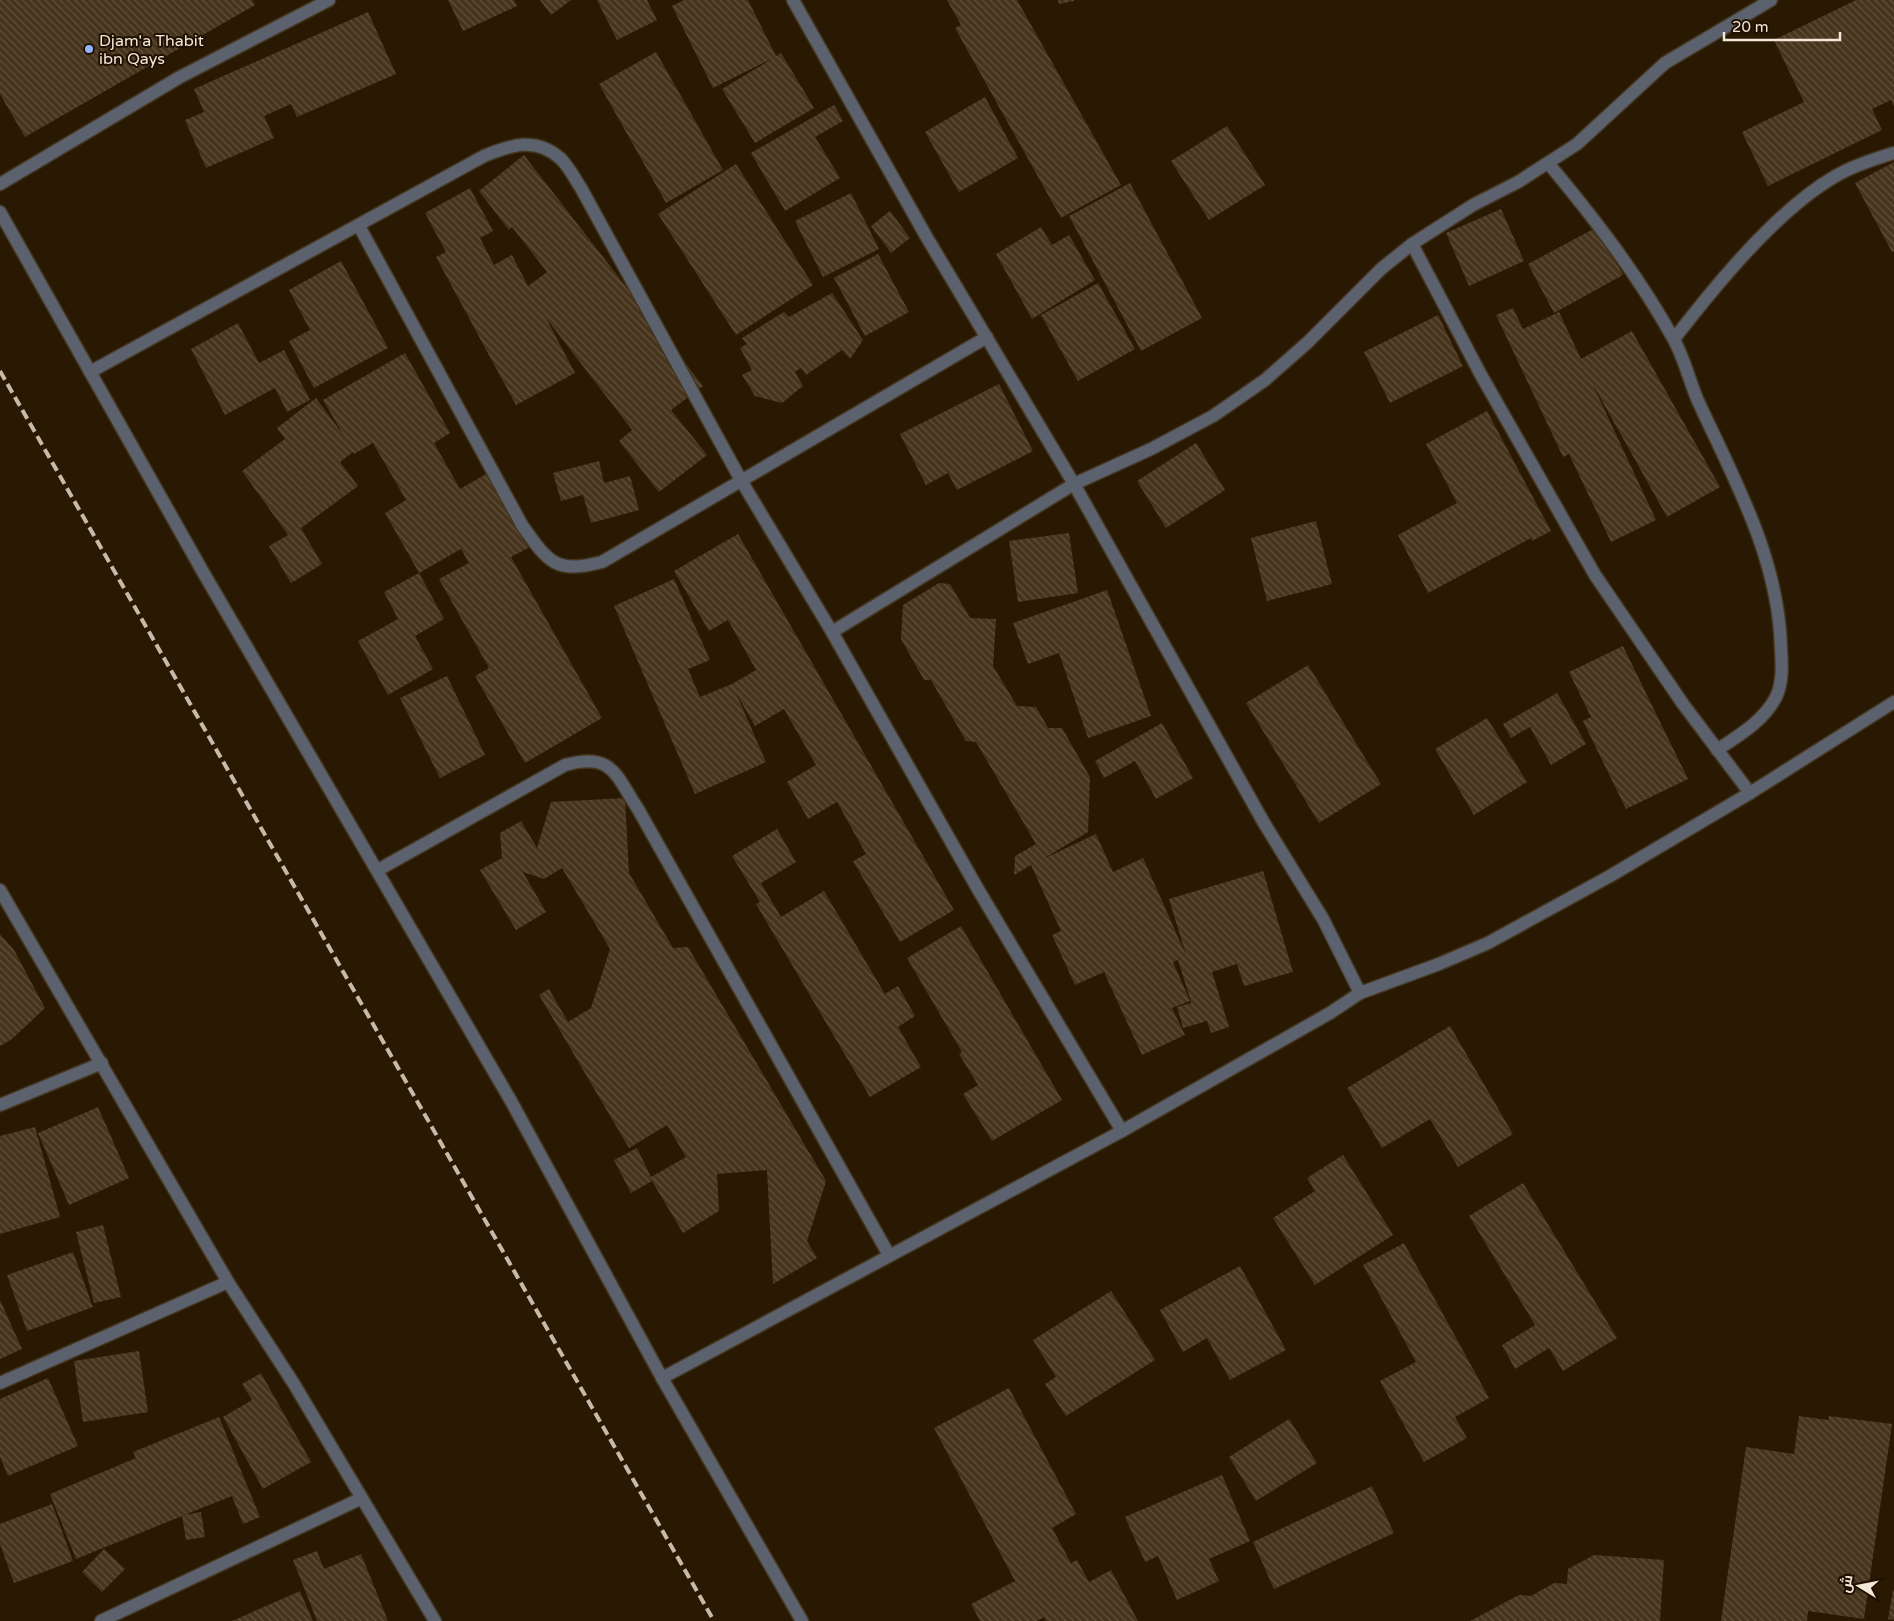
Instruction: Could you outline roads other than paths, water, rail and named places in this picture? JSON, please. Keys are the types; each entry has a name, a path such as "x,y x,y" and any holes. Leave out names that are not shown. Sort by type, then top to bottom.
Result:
{"street":[{"path":"0,184 180,77 329,0"},
{"path":"793,0 867,134 1074,484 1264,823 1323,919 1360,993"},
{"path":"832,632 1074,484 1151,449 1213,416 1265,380 1307,343 1382,269 1412,244 1473,205 1518,182 1577,144 1665,63 1771,0"},
{"path":"90,372 484,156 510,145 528,143 540,147 561,159 581,188 742,482 832,632 979,891 1122,1131"},
{"path":"1674,339 1711,291 1790,210 1834,177 1894,153"},
{"path":"1548,163 1592,216 1630,269 1674,339 1695,392 1746,502 1764,552 1777,598 1782,671 1776,697 1743,733 1717,750"},
{"path":"0,212 203,572 378,870 510,1101 662,1378 802,1621"},
{"path":"358,226 522,524 548,558 564,567 581,567 602,562 742,482 987,337"},
{"path":"1412,244 1481,375 1595,575 1683,704 1750,793"},
{"path":"662,1378 1122,1131 1330,1013 1360,993 1439,964 1488,943 1610,876 1750,793 1894,702"},
{"path":"378,870 564,765 584,760 597,760 606,765 638,810 889,1255"},
{"path":"0,890 228,1282 294,1384 360,1499 435,1621"},
{"path":"0,1105 102,1063"},
{"path":"0,1384 228,1282"},
{"path":"101,1621 360,1499"}],"railway":[{"path":"0,371 714,1621"}],"place":[{"name":"Djam'a Thabit ibn Qays","path":"89,49"}]}
